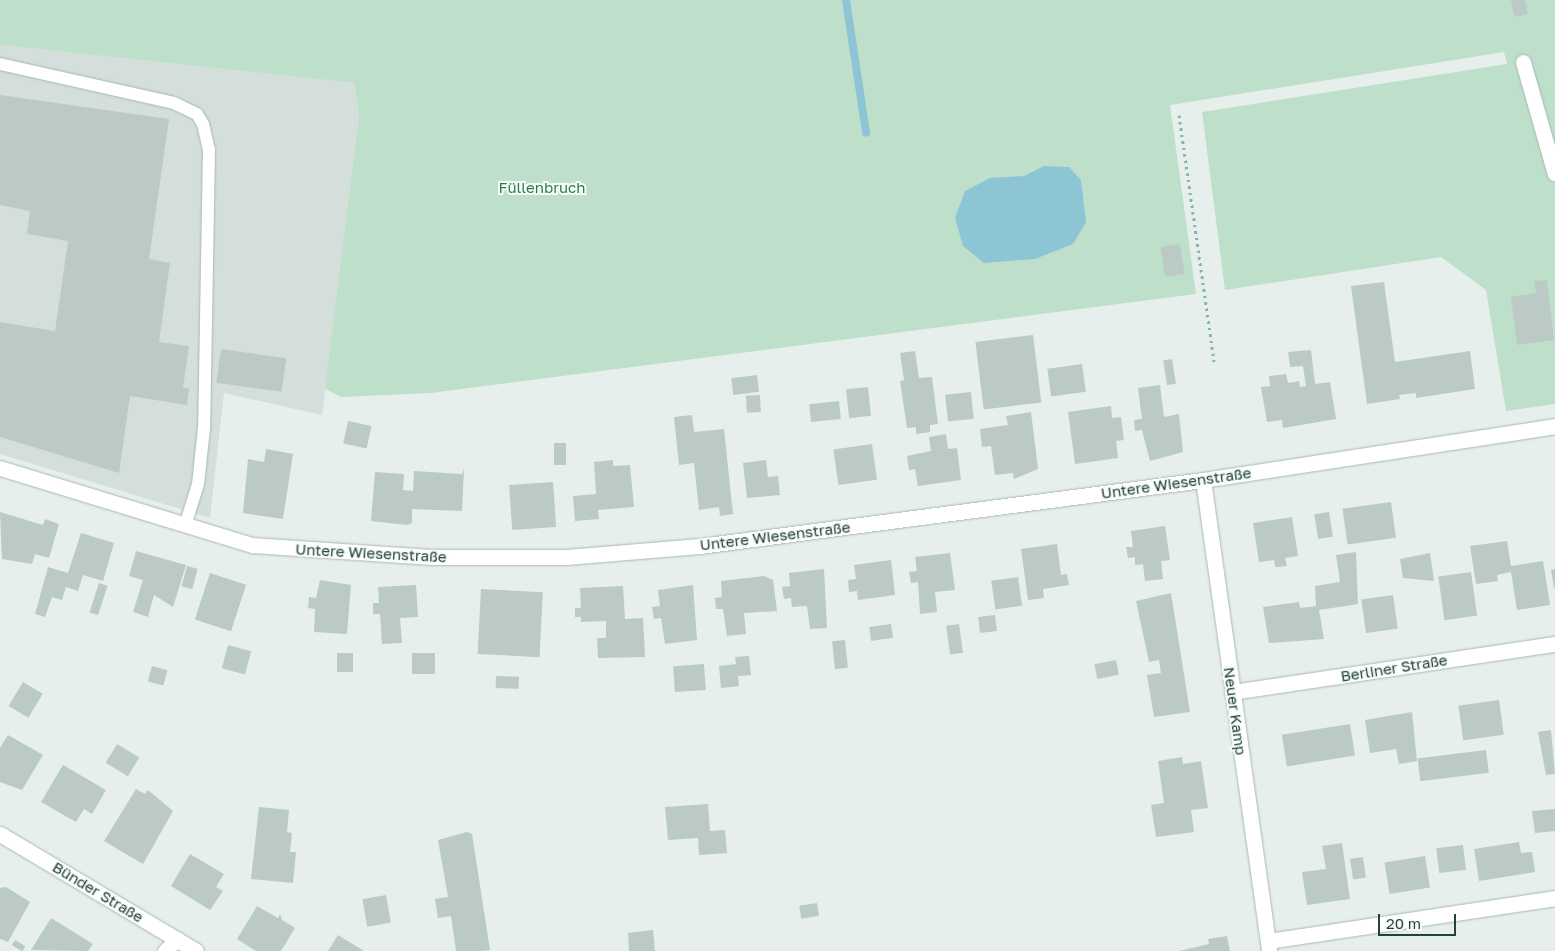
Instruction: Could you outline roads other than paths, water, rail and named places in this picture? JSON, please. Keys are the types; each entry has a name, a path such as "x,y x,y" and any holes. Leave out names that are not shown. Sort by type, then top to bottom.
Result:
{"street":[{"path":"1523,62 1555,174"},
{"name":"Untere Wiesenstraße","path":"0,468 252,545 292,550 432,557 566,557 700,546 1203,480 1555,426"},
{"name":"Neuer Kamp","path":"1203,480 1269,946 1555,898"},
{"name":"Berliner Straße","path":"1232,692 1555,644"},
{"name":"Bünder Straße","path":"0,834 196,951"},
{"path":"166,951 176,939"}],"lane":[{"path":"0,64 174,103 197,114 203,124 209,148 204,428 198,484 185,526"}],"water":[{"path":"1044,166 1069,167 1081,180 1086,222 1073,244 1035,259 984,263 963,246 955,218 965,191 990,178 1024,176"}],"waterway":[{"path":"846,0 866,132"}],"park label":[{"name":"Füllenbruch","path":"542,188"}]}
